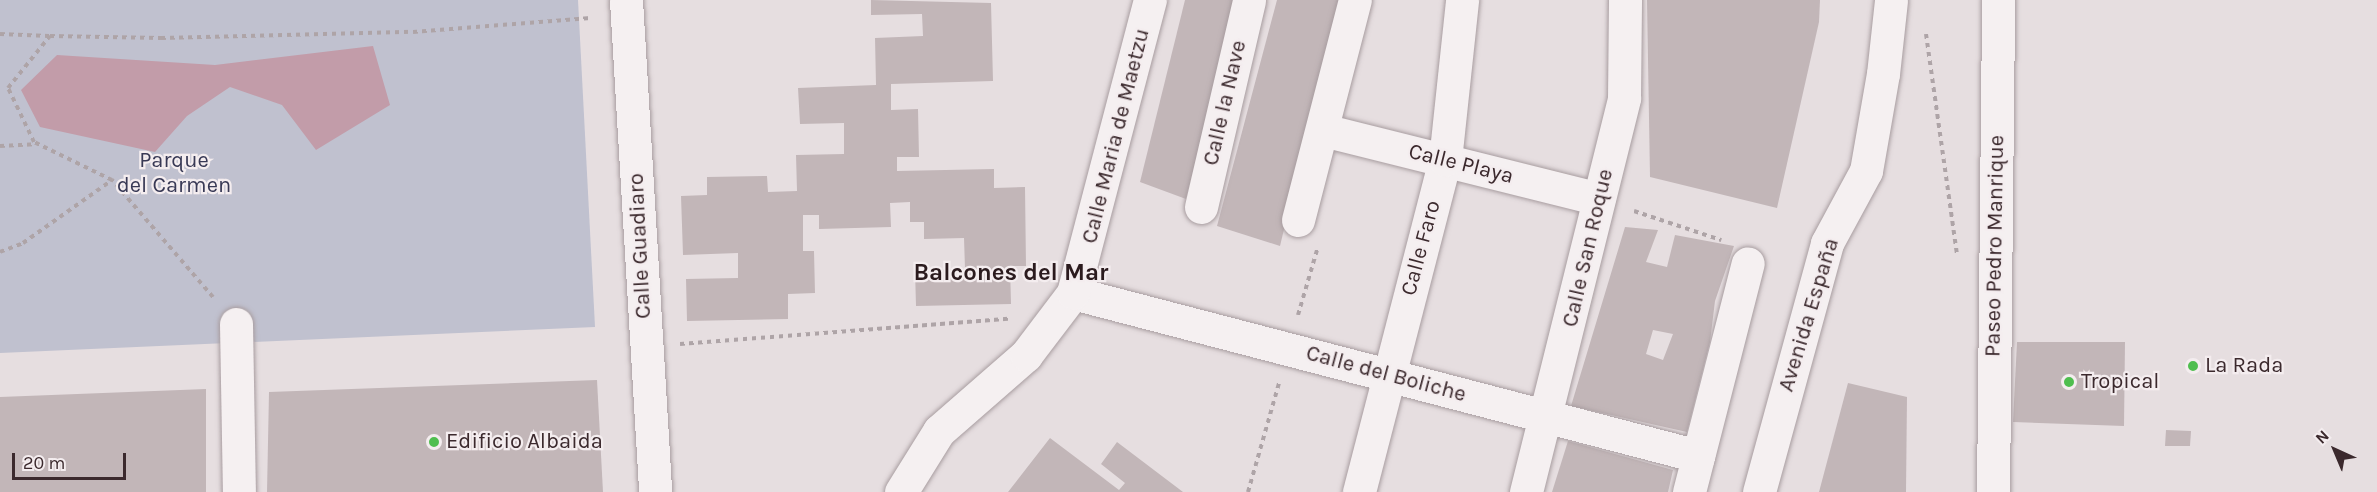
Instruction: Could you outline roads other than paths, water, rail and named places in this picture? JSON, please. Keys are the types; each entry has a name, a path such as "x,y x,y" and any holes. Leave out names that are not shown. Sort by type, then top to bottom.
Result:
{"street":[{"name":"Calle Maria de Maetzu","path":"901,492 939,431 1026,355 1073,293 1150,0"},
{"name":"Calle la Nave","path":"1201,207 1250,0"},
{"path":"1298,220 1355,0"},
{"name":"Calle Faro","path":"1359,492 1444,160 1462,0"},
{"name":"Calle San Roque","path":"1526,492 1548,415 1624,98 1625,0"},
{"name":"Avenida España","path":"1759,492 1827,243 1866,171 1883,74 1891,0"},
{"name":"Paseo Pedro Manrique","path":"1993,492 1998,0"},
{"name":"Calle Guadiaro","path":"627,7 655,492"},
{"name":"Calle Playa","path":"1323,130 1599,199"},
{"path":"1689,492 1748,264"},
{"name":"Calle del Boliche","path":"1073,293 1387,376 1548,415 1698,456"},
{"path":"236,324 239,492"}],"place":[{"name":"La Rada","path":"2193,366"},
{"name":"Tropical","path":"2069,382"},
{"name":"Edificio Albaida","path":"434,442"}],"district":[{"name":"Balcones del Mar","path":"1011,273"}],"park label":[{"name":"Parque del Carmen","path":"174,172"}]}
